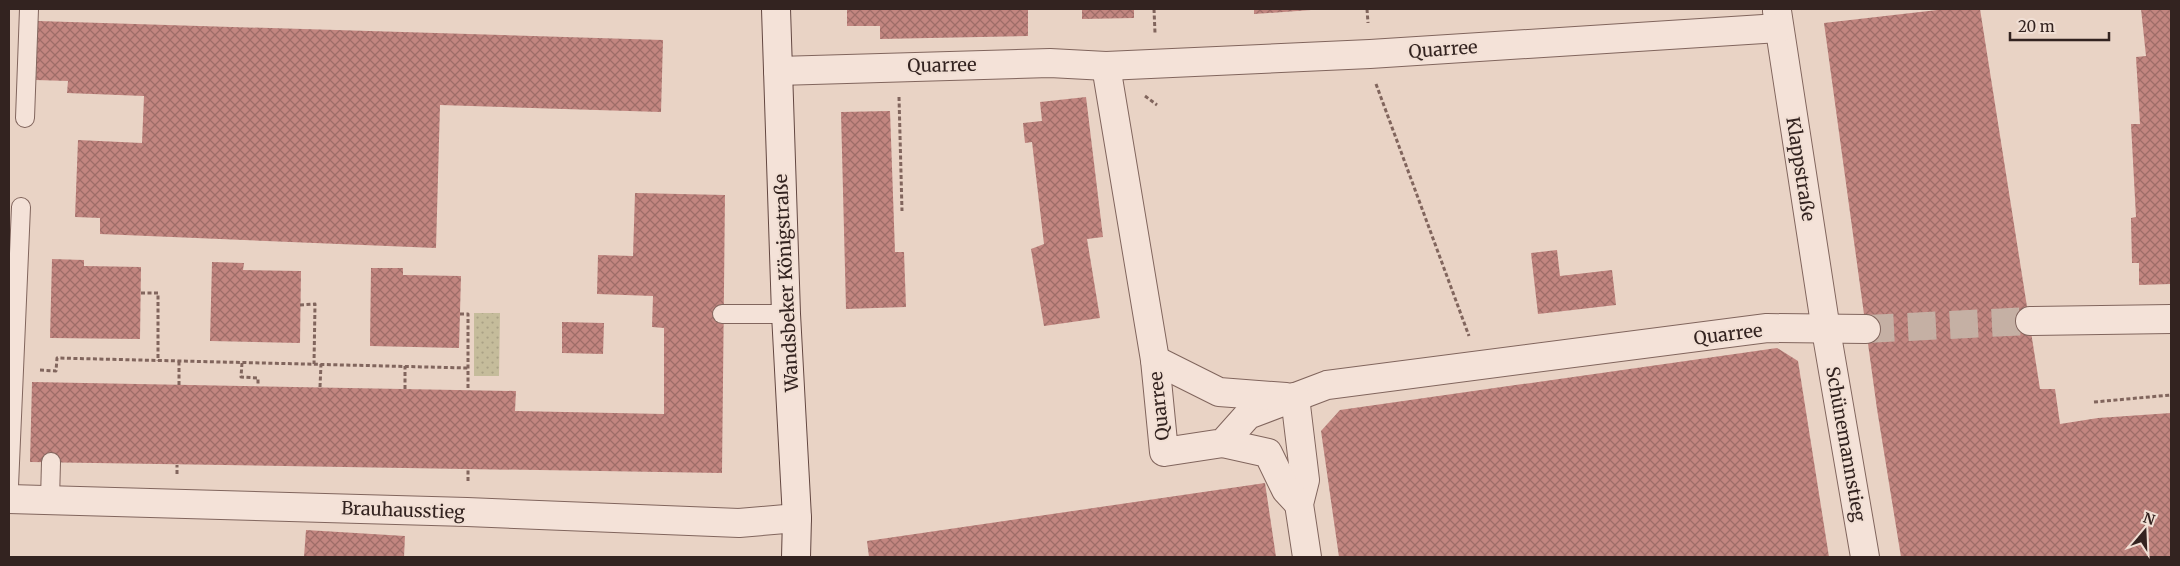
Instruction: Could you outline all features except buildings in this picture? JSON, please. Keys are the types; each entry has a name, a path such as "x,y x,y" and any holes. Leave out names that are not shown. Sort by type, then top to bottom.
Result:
{"street":[{"name":"Wandsbeker Königstraße","path":"776,9 786,314 797,518 796,557"},
{"name":"Quarree","path":"778,71 1050,63 1106,66 1370,54 1778,18"},
{"name":"Klappstraße","path":"1778,18 1826,330"},
{"name":"Quarree","path":"1106,66 1155,360 1164,452 1223,443 1268,453 1286,490 1299,504"},
{"path":"2030,321 2171,319"},
{"name":"Quarree","path":"1223,443 1248,415 1327,384 1767,328 1826,330 1866,328"},
{"name":"Schünemannstieg","path":"1826,330 1865,557"},
{"name":"Quarree","path":"1155,360 1219,392 1295,397"},
{"path":"1295,397 1305,480 1299,504 1307,557"},
{"name":"Brauhausstieg","path":"9,499 467,512 739,523 797,518"}],"lane":[{"path":"24,118 29,9"},
{"path":"9,486 12,370 21,207"},
{"path":"722,314 786,314"},
{"path":"50,500 51,462"}],"path":[{"path":"1370,54 1377,88 1471,342"},
{"path":"898,66 902,211"},
{"path":"141,293 158,293 158,361"},
{"path":"300,304 315,304 314,364"},
{"path":"460,314 468,314 468,390"},
{"path":"38,370 56,371 57,358 468,368"},
{"path":"179,361 179,385"},
{"path":"242,363 242,377 258,378 258,386"},
{"path":"320,388 321,364"},
{"path":"404,389 405,366"},
{"path":"2094,402 2171,395"}],"shaded area":[{"path":"474,313 500,313 499,376 474,376"}],"tunnel":[{"path":"1866,329 2030,321"}]}
